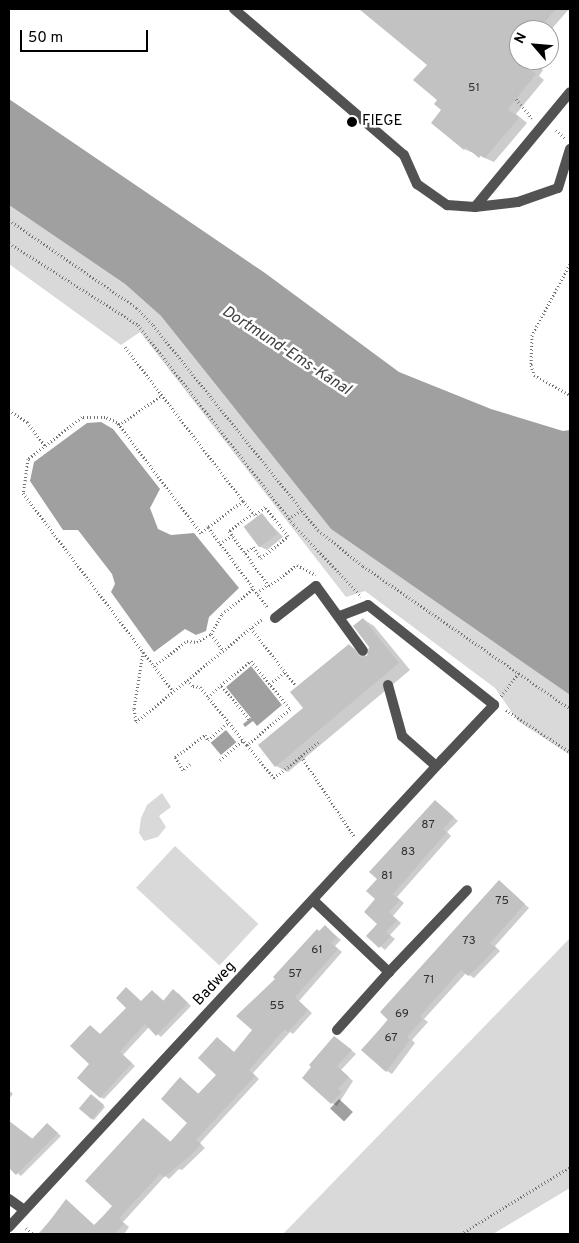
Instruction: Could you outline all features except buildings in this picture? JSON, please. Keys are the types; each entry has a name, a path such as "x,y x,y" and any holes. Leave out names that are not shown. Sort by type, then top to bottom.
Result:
{"street":[{"path":"234,9 404,155 417,184 447,205 475,207 518,202 558,188 570,149"},
{"path":"475,207 570,92"},
{"path":"275,618 316,586 340,616 363,651"},
{"path":"340,616 368,604 494,704"},
{"path":"388,685 402,736 439,763"},
{"name":"Badweg","path":"9,1227 494,704"},
{"path":"337,1030 467,890"},
{"path":"313,900 389,972"},
{"path":"9,1200 24,1210"}],"path":[{"path":"516,99 536,122"},
{"path":"9,220 137,308 299,511 318,530 363,566 517,675 570,709"},
{"path":"9,243 138,324 289,519 368,604"},
{"path":"570,264 532,335 531,365 534,375 570,395"},
{"path":"125,347 253,513"},
{"path":"120,425 162,395"},
{"path":"9,410 27,422 45,446"},
{"path":"173,692 24,493 28,459 82,416 105,417 120,425 201,533 243,501"},
{"path":"245,553 253,547 261,558 288,536 265,507 255,515 253,513 229,531 245,553 268,584"},
{"path":"289,519 299,511"},
{"path":"208,528 264,603"},
{"path":"220,544 232,535"},
{"path":"257,593 297,565 313,571 322,582 316,586"},
{"path":"154,666 187,641 197,642 210,634 222,614 253,589"},
{"path":"143,651 134,709 136,722 264,617"},
{"path":"251,628 296,686"},
{"path":"210,634 224,650"},
{"path":"208,696 251,661 290,708 247,745"},
{"path":"270,685 285,672"},
{"path":"503,693 517,675"},
{"path":"187,680 193,686 200,687 208,696 274,778 320,741"},
{"path":"221,685 249,718"},
{"path":"494,704 570,752"},
{"path":"190,764 183,770 175,758 205,735 208,740 229,722"},
{"path":"220,760 243,740"},
{"path":"302,756 356,838"},
{"path":"461,1234 570,1166"}],"shaded area":[{"path":"9,205 125,284 161,316 331,529 570,695 570,755 518,721 495,688 365,591 346,597 140,332 121,345 9,264"},
{"path":"162,793 171,807 159,816 166,827 158,837 144,841 139,833 141,818 147,805"},
{"path":"175,846 258,924 220,965 136,888"},
{"path":"570,938 570,1188 493,1234 283,1234"}],"water":[{"name":"Dortmund-Ems-Kanal","path":"9,99 265,273 399,372 491,409 563,431 570,430 570,695 331,529 161,316 125,284 9,205"},
{"path":"101,422 113,429 160,489 150,508 158,529 171,535 194,533 239,588 209,617 206,631 196,635 185,629 154,652 111,592 115,584 112,574 78,530 63,530 30,481 34,462 87,423"},
{"path":"251,666 282,705 257,726 253,721 245,727 243,724 251,718 226,687"},
{"path":"226,730 236,742 221,755 211,743"},
{"path":"339,1099 353,1112 344,1121 330,1109"}],"place":[{"name":"FIEGE","path":"352,122"}]}
